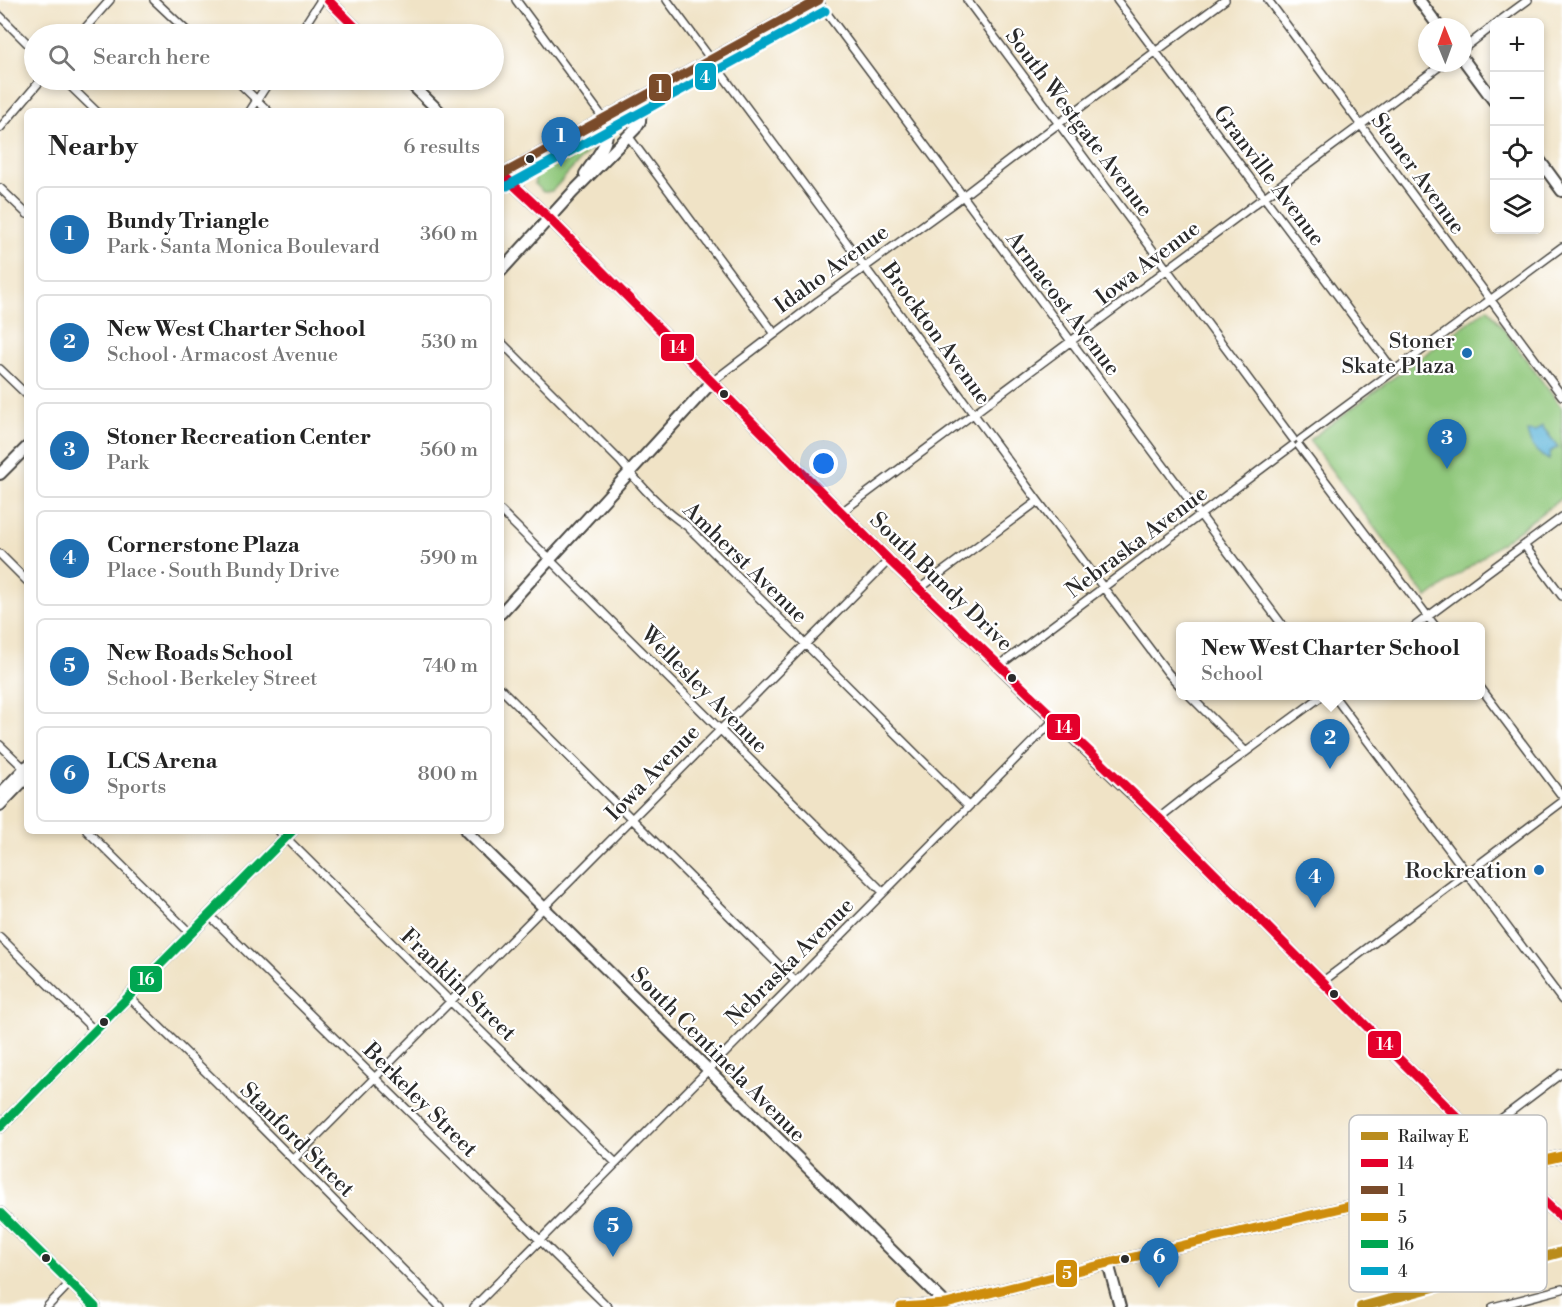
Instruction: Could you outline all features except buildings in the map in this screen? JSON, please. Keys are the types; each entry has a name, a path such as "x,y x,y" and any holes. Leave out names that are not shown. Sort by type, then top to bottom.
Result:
{"main road":[{"path":"328,0 352,24"},
{"path":"504,173 818,0"},
{"path":"1419,0 1432,18"},
{"path":"1472,71 1490,96"},
{"path":"417,90 436,108"},
{"path":"504,268 573,192 629,137 640,121 642,97"},
{"path":"573,192 608,137 608,127 604,118"},
{"path":"1544,168 1562,191"},
{"name":"South Bundy Drive","path":"504,176 843,511 889,560 1159,818 1456,1115"},
{"name":"Idaho Avenue","path":"504,610 712,382"},
{"path":"0,474 24,450"},
{"path":"0,794 24,773"},
{"path":"0,805 24,774"},
{"path":"0,1127 191,934 284,834"},
{"name":"South Centinela Avenue","path":"468,834 944,1305"},
{"path":"1547,1159 1562,1156"},
{"name":"South Bundy Drive","path":"1547,1204 1562,1218"},
{"path":"901,1307 944,1305 1349,1206"},
{"path":"0,1213 94,1307"},
{"path":"1108,1263 1120,1307"}],"street":[{"path":"89,24 110,0"},
{"path":"154,0 179,24"},
{"path":"305,24 321,0"},
{"path":"516,0 604,118"},
{"name":"Brockton Avenue","path":"667,0 1038,501 1176,682"},
{"name":"Armacost Avenue","path":"818,0 1279,622"},
{"name":"South Westgate Avenue","path":"967,0 1432,622"},
{"name":"Granville Avenue","path":"1118,0 1394,371"},
{"name":"Idaho Avenue","path":"712,382 1225,0"},
{"name":"Stoner Avenue","path":"1268,0 1562,396"},
{"path":"1504,18 1528,0"},
{"path":"0,16 24,40"},
{"path":"1472,42 1490,29"},
{"name":"Iowa Avenue","path":"843,511 1432,72"},
{"path":"0,128 32,90"},
{"path":"74,90 93,108"},
{"path":"246,90 265,108"},
{"path":"252,108 263,90"},
{"path":"629,137 775,334"},
{"path":"0,188 24,211"},
{"name":"Nebraska Avenue","path":"1000,665 1562,247"},
{"name":"Amherst Avenue","path":"504,345 630,472 644,489 674,518 687,526 968,806"},
{"path":"0,369 24,392"},
{"path":"920,589 1038,501"},
{"name":"Wellesley Avenue","path":"504,514 883,892"},
{"path":"1422,622 1562,518"},
{"path":"1524,546 1562,596"},
{"path":"0,554 24,578"},
{"name":"Iowa Avenue","path":"293,1160 889,560"},
{"path":"504,692 795,981"},
{"path":"1485,694 1562,796"},
{"path":"1194,700 1246,752"},
{"path":"1159,818 1317,700"},
{"path":"1337,700 1562,1000"},
{"name":"Nebraska Avenue","path":"474,1307 1055,719"},
{"path":"0,745 24,769"},
{"path":"1322,982 1562,802"},
{"path":"90,834 191,934"},
{"name":"Franklin Street","path":"286,834 451,1002 616,1163"},
{"name":"Berkeley Street","path":"209,915 608,1307"},
{"path":"0,937 95,1031"},
{"name":"Stanford Street","path":"129,997 440,1307"},
{"path":"1506,1115 1562,1072"},
{"path":"47,1307 70,1283"},
{"path":"1493,1307 1562,1289"},
{"path":"1526,1299 1528,1307"}],"green space":[{"path":"593,143 594,145 552,191 543,192 534,183 534,174"},
{"path":"1488,308 1562,408 1562,498 1427,598 1309,440"}],"water":[{"path":"1542,426 1558,447 1550,452 1549,460 1534,449 1528,436 1527,431 1535,432"}],"rail line":[{"name":"E","path":"1547,1256 1562,1252"},
{"name":"E","path":"1361,1307 1416,1292"}],"transit line":[{"name":"14","path":"328,0 352,24"},
{"name":"1","path":"504,173 819,0"},
{"name":"4","path":"507,186 825,11"},
{"name":"14","path":"504,176 549,218 889,560 1159,818 1455,1115"},
{"name":"16","path":"0,1127 289,834"},
{"name":"5","path":"1547,1160 1562,1156"},
{"name":"14","path":"1547,1204 1562,1218"},
{"name":"5","path":"901,1307 946,1304 1349,1206"},
{"name":"16","path":"0,1213 95,1307"}],"place":[{"name":"Bundy Triangle","path":"561,167"},
{"name":"Stoner Skate Plaza","path":"1467,353"},
{"name":"Stoner Recreation Center","path":"1447,469"},
{"name":"New West Charter School","path":"1330,769"},
{"name":"Rockreation","path":"1539,870"},
{"name":"Cornerstone Plaza","path":"1315,908"},
{"name":"New Roads School","path":"613,1257"},
{"name":"LCS Arena","path":"1159,1288"}]}
